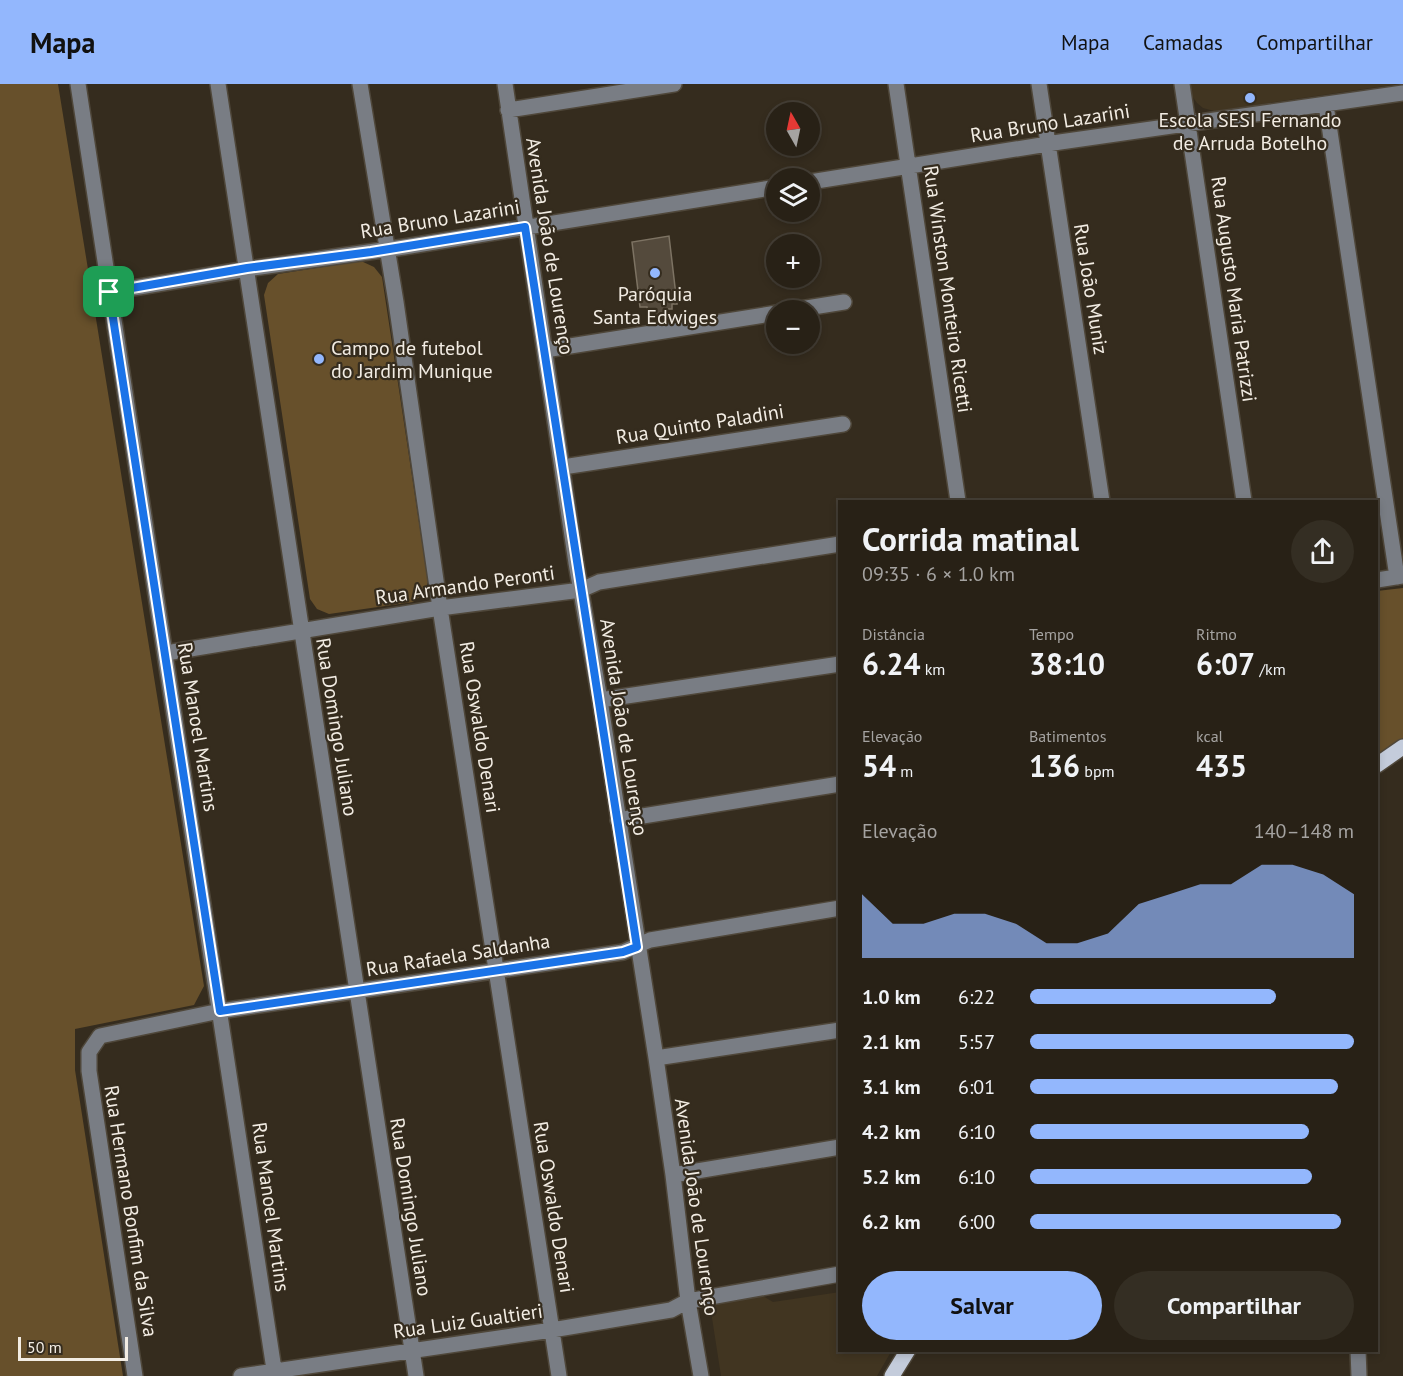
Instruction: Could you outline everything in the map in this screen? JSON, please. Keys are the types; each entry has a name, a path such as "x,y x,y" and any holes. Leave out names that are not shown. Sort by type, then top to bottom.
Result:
{"main road":[{"path":"1378,764 1403,747"},
{"path":"892,1376 907,1352"}],"street":[{"name":"Rua Manoel Martins","path":"78,84 275,1374"},
{"name":"Rua Domingo Juliano","path":"218,84 416,1376"},
{"name":"Rua Oswaldo Denari","path":"360,84 413,410 440,608 559,1376"},
{"name":"Avenida João de Lourenço","path":"505,84 581,590 656,1058 700,1376"},
{"path":"508,110 674,84"},
{"name":"Rua Winston Monteiro Ricetti","path":"896,84 958,500"},
{"name":"Rua João Muniz","path":"1039,84 1102,500"},
{"name":"Rua Augusto Maria Patrizzi","path":"1182,84 1244,500"},
{"name":"Rua Bruno Lazarini","path":"820,180 1048,144 1403,93"},
{"path":"1326,105 1400,576 1378,580"},
{"name":"Rua Bruno Lazarini","path":"109,292 247,268 387,249 766,190"},
{"path":"820,306 844,302"},
{"path":"545,350 766,315"},
{"name":"Rua Quinto Paladini","path":"563,466 843,424"},
{"name":"Rua Armando Peronti","path":"166,653 440,608 581,590 599,582 838,544"},
{"path":"600,700 838,664"},
{"path":"618,820 838,784"},
{"name":"Rua Rafaela Saldanha","path":"89,1052 100,1036 220,1011 623,952 650,940 838,908"},
{"path":"656,1058 838,1030"},
{"name":"Rua Hermano Bonfim da Silva","path":"89,1052 90,1083 135,1376"},
{"path":"673,1175 838,1147"},
{"name":"Rua Luiz Gualtieri","path":"242,1376 275,1374 671,1310 688,1301 838,1274"},
{"path":"1358,1352 1359,1376"}],"shaded area":[{"path":"0,84 58,84 204,986 194,1005 75,1029 75,1070 123,1376 0,1376"},
{"name":"Escola SESI Fernando de Arruda Botelho","path":"1190,84 1399,84 1214,111 1203,108 1197,103 1192,96"},
{"path":"361,261 374,267 382,277 428,582 423,594 413,602 329,614 317,609 310,599 264,295 268,283 278,274"},
{"path":"1403,588 1403,739 1378,757 1378,591"},
{"path":"838,1292 838,1352 891,1352 877,1376 721,1376 710,1305 763,1296 773,1302"}],"building":[{"name":"Paróquia Santa Edwiges","path":"669,236 677,304 672,304 672,309 665,309 666,316 650,318 647,307 640,307 632,242"}],"place":[{"name":"Escola SESI Fernando de Arruda Botelho","path":"1250,98"},
{"name":"Paróquia Santa Edwiges","path":"655,273"},
{"name":"Campo de futebol do Jardim Munique","path":"319,359"}],"route":[{"path":"525,227 637,947 623,952 220,1011 109,292 247,268 371,252 525,227"}]}
